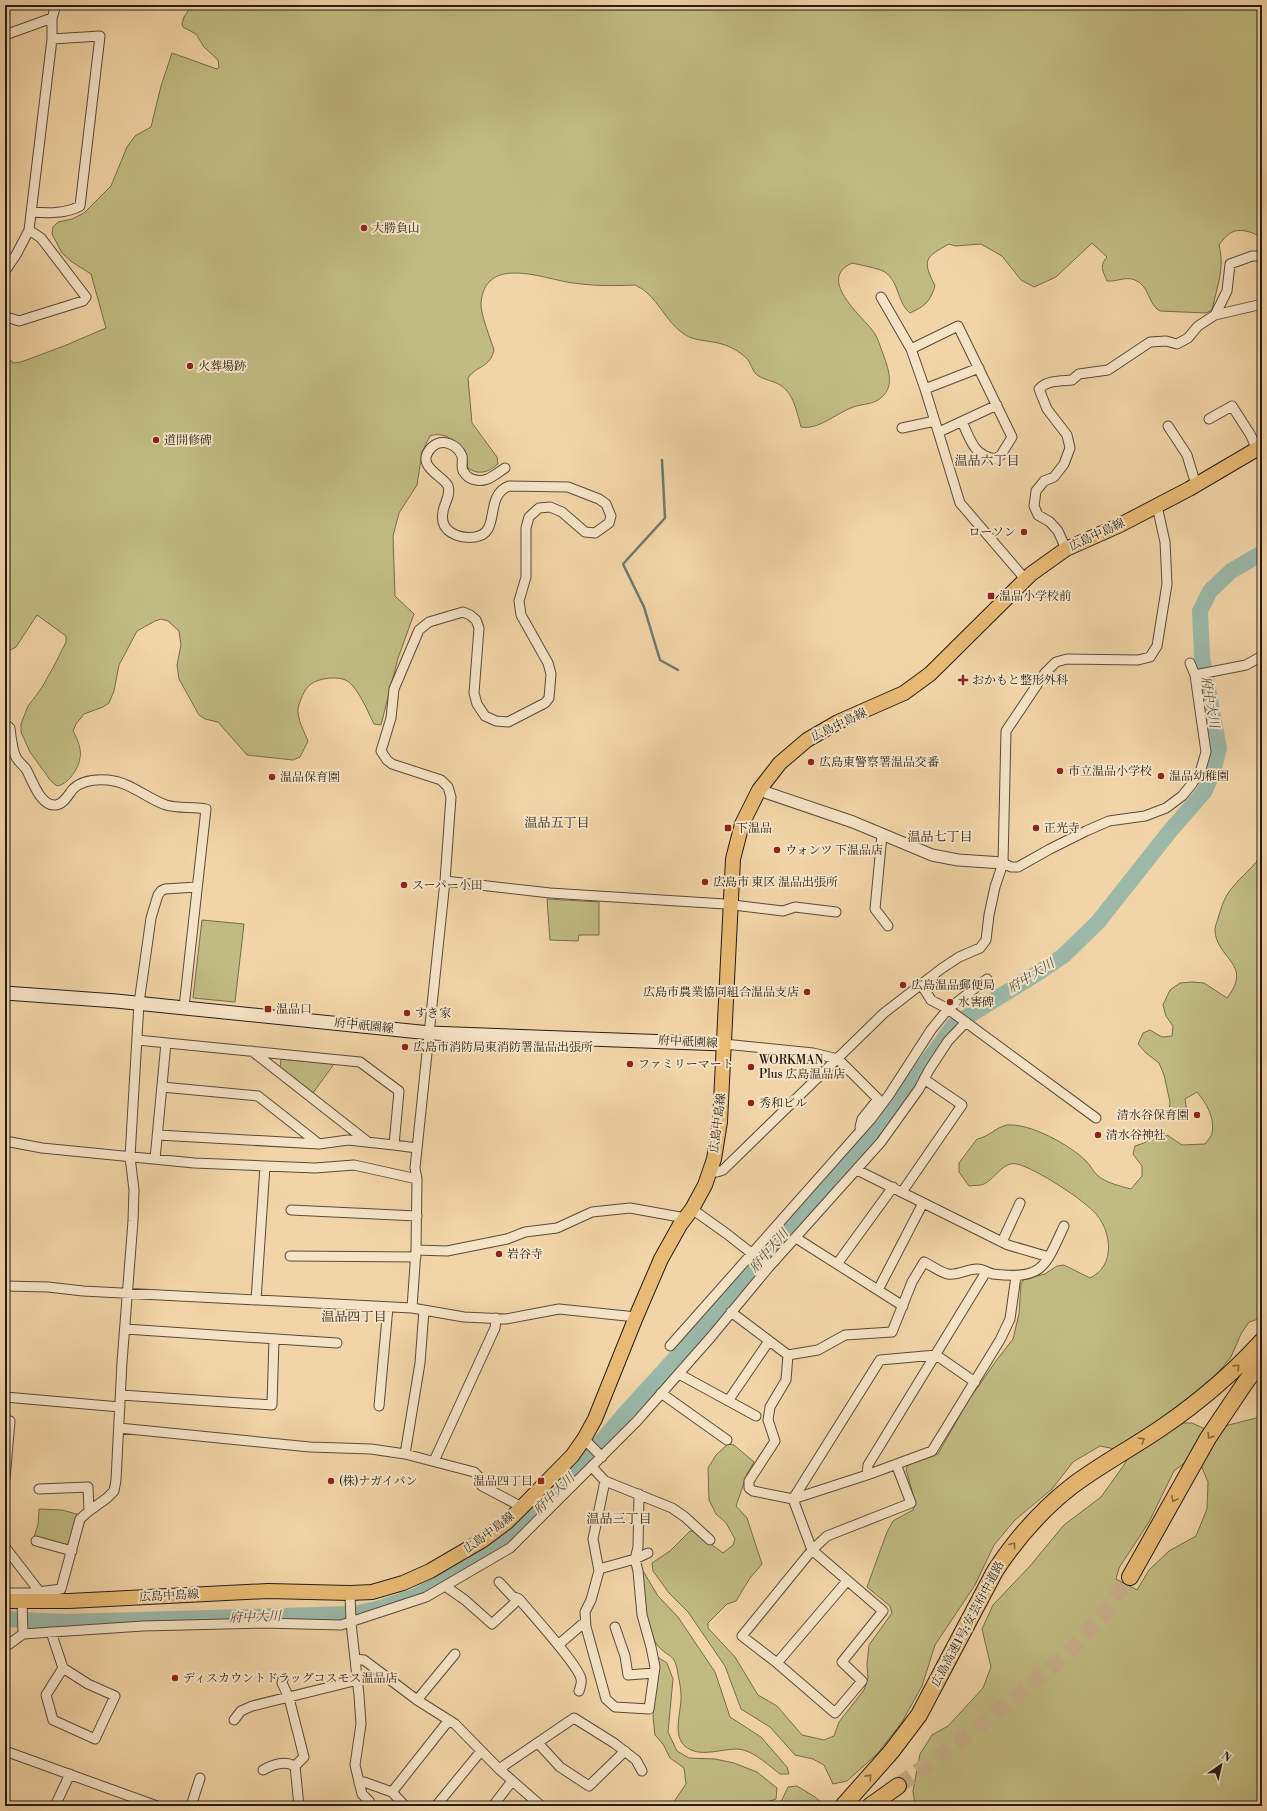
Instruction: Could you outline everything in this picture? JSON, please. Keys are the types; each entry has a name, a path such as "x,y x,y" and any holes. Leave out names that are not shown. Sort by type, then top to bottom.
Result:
{"highway":[{"name":"広島高速1号;安芸府中道路","path":"842,1806 891,1752 919,1715 984,1590 1006,1555 1029,1525 1057,1498 1109,1461 1163,1427 1210,1391 1241,1363 1262,1340"},
{"path":"1130,1577 1193,1465 1228,1408 1262,1360"},
{"path":"870,1806 898,1786"}],"main road":[{"name":"広島中島線","path":"5,1601 155,1597 268,1591 350,1593 372,1592 403,1583 430,1572 482,1540 507,1522 572,1456 584,1439 595,1419 661,1259 688,1215 710,1172 720,1128 733,859 737,841 745,819 759,790 780,763 807,740 838,722 904,693 930,674 1026,580 1066,549 1157,506 1196,485 1259,447"},
{"name":"府中祇園線","path":"5,993 184,1007 430,1033 724,1044"}],"street":[{"path":"5,271 16,255 28,230 52,39 52,18 55,6"},
{"path":"5,35 52,18"},
{"path":"31,212 46,213 73,210 80,206 100,36 52,39"},
{"path":"5,313 7,317 19,321 83,301 86,297 41,238 28,230"},
{"path":"1215,315 1227,291 1230,264 1252,256 1262,256"},
{"path":"882,297 911,349 939,432 960,503 1026,580"},
{"path":"1066,549 1058,531 1050,522 1038,515 1034,506 1036,491 1044,481 1054,477 1064,464 1070,448 1066,435 1047,409 1038,389 1043,384 1072,380 1079,374 1108,370 1150,342 1166,341 1177,344 1188,338 1198,326 1215,315 1258,305 1262,308"},
{"path":"911,349 958,326 1012,437 1001,455 995,459 985,458 977,452 962,422"},
{"path":"925,389 979,368"},
{"path":"939,432 997,405"},
{"path":"1208,419 1232,406 1259,447"},
{"path":"902,428 935,421"},
{"path":"1168,426 1187,455 1196,485"},
{"path":"412,1308 417,1216 417,1179 415,1168 445,881 451,796 448,787 441,780 392,764 387,760 381,751 391,718 394,689 419,630 429,622 463,612 470,614 476,620 479,628 474,693 477,704 485,716 496,721 508,722 545,703 549,698 551,674 548,663 521,614 520,601 526,577 526,528 529,517 539,508 550,507 562,512 586,532 595,533 609,523 611,516 606,504 568,487 509,486 501,489 496,497 488,530 484,535 473,537 453,535 446,530 442,522 442,512 449,492 447,484 433,474 428,465 427,455 432,448 439,443 446,442 454,446 462,456 463,472 470,478 479,481 487,480 505,468"},
{"path":"710,1172 723,1170 884,1013 960,956 980,948 986,940 989,915 995,887 1003,863 1006,731 1045,673 1056,662 1067,659 1138,660 1150,657 1157,646 1167,584 1165,542 1157,506"},
{"path":"1196,675 1246,666 1262,656"},
{"path":"759,790 853,822 932,855 958,860 1003,863 1011,867 1018,867 1086,831 1109,822 1144,816 1166,808 1182,796 1198,774 1206,752 1196,675 1190,663"},
{"path":"5,724 10,728 15,755 18,761 29,774 37,792 51,805 56,805 63,802 80,785 88,781 100,779 115,781 127,785 168,805 194,806 206,809 184,1007"},
{"path":"882,835 875,908 888,926"},
{"path":"445,881 550,894 731,905 783,911 795,907 836,912"},
{"path":"5,1593 61,1589 80,1520 114,1491 116,1480 134,1190 130,1157 139,1003 151,918 158,895 165,889 197,888"},
{"path":"670,1346 859,1132 889,1095 932,1030 948,1009 987,979"},
{"path":"921,984 931,1000 948,1009 1096,1118"},
{"path":"5,1647 23,1634 50,1632 143,1626 263,1623 340,1625 351,1623 426,1597 510,1548 637,1421 679,1374 769,1267 857,1170 881,1142 919,1089 948,1041 966,1022"},
{"path":"137,1040 360,1062 399,1091 394,1146"},
{"path":"155,1159 166,1043"},
{"path":"724,1044 813,1053 838,1059 878,1099 862,1119 859,1132"},
{"path":"252,1051 369,1143"},
{"path":"902,1192 962,1105 924,1079"},
{"path":"162,1087 258,1096 319,1144"},
{"path":"158,1135 319,1144 348,1140 417,1148"},
{"path":"5,1141 42,1148 194,1163 315,1168 354,1165 417,1179"},
{"path":"256,1300 265,1166"},
{"path":"857,1170 1002,1242 1049,1257"},
{"path":"837,1264 893,1187"},
{"path":"878,1290 923,1203"},
{"path":"1002,1242 1020,1203"},
{"path":"290,1256 416,1254 447,1251 507,1239 526,1232 557,1228 592,1212 630,1208 680,1217 688,1215 727,1234 769,1267"},
{"path":"291,1210 417,1216"},
{"path":"731,1312 788,1355 818,1350 845,1335 892,1332 912,1282 924,1262 949,1274 979,1269 990,1274 1016,1276 1037,1271 1044,1266 1064,1226"},
{"path":"796,1238 903,1306"},
{"path":"867,1475 868,1466 986,1272"},
{"path":"788,1355 786,1380 770,1407 768,1420 775,1441 749,1481 749,1488 753,1491 793,1498 867,1475 932,1451 1000,1340 1010,1319 1016,1276"},
{"path":"5,1286 48,1287 83,1291 412,1308 464,1317 506,1319 559,1309 636,1317"},
{"path":"379,1406 388,1307"},
{"path":"405,1454 420,1363 424,1310"},
{"path":"434,1461 495,1328 496,1318"},
{"path":"125,1329 337,1343"},
{"path":"121,1395 272,1405 274,1339"},
{"path":"728,1401 769,1341"},
{"path":"793,1498 880,1360 936,1355 974,1382"},
{"path":"679,1374 756,1416"},
{"path":"661,1393 727,1440"},
{"path":"5,1397 120,1407"},
{"path":"5,1479 10,1421"},
{"path":"119,1428 302,1446 371,1449 405,1454 474,1472 478,1476 482,1486 522,1508"},
{"path":"584,1439 602,1456"},
{"path":"793,1498 812,1550 883,1611 842,1662 862,1681 835,1713 777,1663 742,1636 812,1550 827,1536 911,1503 896,1464"},
{"path":"592,1467 605,1481 672,1508 685,1517 710,1540"},
{"path":"605,1481 593,1539 599,1569 591,1600 585,1612 585,1622 606,1698 615,1707 650,1709 655,1667 652,1647 642,1615 638,1571 635,1559 638,1547 639,1494"},
{"path":"39,1489 88,1487 89,1511"},
{"path":"36,1541 72,1552"},
{"path":"5,1547 39,1591"},
{"path":"599,1569 635,1559 648,1553"},
{"path":"777,1663 847,1581"},
{"path":"499,1582 512,1596 519,1599 558,1646 581,1679 579,1691"},
{"path":"445,1586 466,1600 492,1624 519,1599"},
{"path":"350,1593 351,1623 358,1680 361,1724 355,1765 362,1794 370,1801 371,1806"},
{"path":"22,1601 23,1634"},
{"path":"558,1646 585,1622"},
{"path":"616,1627 625,1656 628,1675 654,1673"},
{"path":"50,1632 63,1668 88,1684 115,1696 95,1739 53,1720 46,1695 63,1668"},
{"path":"417,1700 455,1654"},
{"path":"355,1659 364,1660 417,1700 449,1720 499,1769 541,1806"},
{"path":"283,1679 282,1683 289,1698 304,1757 295,1766"},
{"path":"234,1720 241,1711 252,1706 358,1680"},
{"path":"499,1769 574,1718 625,1751 636,1760 642,1771"},
{"path":"392,1792 449,1720"},
{"path":"538,1743 560,1767 589,1786 625,1751"},
{"path":"5,1751 157,1806"},
{"path":"436,1806 481,1751"},
{"path":"263,1770 274,1764 289,1762 295,1766"},
{"path":"295,1766 299,1806"},
{"path":"55,1806 70,1774"},
{"path":"191,1806 200,1778"},
{"path":"493,1806 512,1781"},
{"path":"359,1782 364,1782 392,1792 405,1806"}],"shaded area":[{"path":"192,5 1262,5 1262,237 1238,230 1228,234 1219,245 1221,254 1220,278 1212,310 1206,313 1160,311 1153,304 1144,287 1135,280 1124,279 1107,281 1102,266 1107,257 1092,243 1056,277 1034,287 1021,280 1002,256 981,244 955,246 949,244 934,253 928,261 928,271 935,286 929,300 920,308 910,313 903,304 890,276 885,272 874,268 852,263 842,270 839,279 840,289 846,299 876,336 887,364 889,384 884,395 878,400 854,407 821,424 808,427 801,427 793,400 786,389 757,375 748,360 734,349 720,343 688,337 677,329 650,295 635,285 610,286 584,284 529,274 515,273 503,274 492,279 485,288 481,307 494,350 490,360 468,378 472,423 497,457 498,464 483,472 476,472 468,468 466,454 459,444 450,438 440,435 430,436 422,452 417,485 399,513 393,536 395,596 414,614 398,658 381,725 374,724 360,696 349,682 335,678 319,680 311,684 306,689 298,708 301,725 308,741 300,757 293,760 247,755 218,722 205,719 199,715 179,679 177,665 181,645 179,631 168,621 161,619 137,631 119,665 114,691 109,703 103,707 84,714 76,724 73,731 80,747 80,760 71,777 57,786 51,781 30,752 21,732 21,724 28,706 41,689 54,666 66,642 66,636 37,615 16,647 5,653 5,356 14,363 21,362 106,328 91,274 72,262 62,253 52,234 53,227 58,222 72,219 84,213 111,186 127,147 135,136 151,127 161,86 172,53 217,69 219,67 218,60 204,47 196,34 183,27 182,24 184,17"},
{"path":"1262,853 1262,1318 1249,1322 1241,1334 1231,1357 1216,1375 1190,1397 1120,1450 1100,1446 1073,1462 1052,1489 1015,1520 994,1545 975,1585 935,1645 922,1686 902,1722 877,1754 847,1781 833,1784 824,1765 813,1759 795,1755 770,1727 741,1709 725,1666 688,1612 669,1593 653,1571 652,1563 670,1551 690,1531 695,1532 723,1553 733,1545 735,1539 726,1523 716,1514 709,1500 708,1468 716,1455 728,1444 734,1445 754,1462 747,1474 736,1506 747,1518 762,1564 750,1578 736,1601 727,1604 708,1623 708,1628 735,1657 758,1695 777,1706 802,1735 824,1740 834,1736 839,1722 864,1690 868,1678 867,1664 869,1645 892,1613 890,1606 867,1587 887,1532 893,1521 913,1510 915,1502 906,1469 908,1465 938,1454 968,1401 1013,1339 1019,1314 1021,1284 1024,1279 1045,1274 1057,1266 1064,1265 1090,1278 1098,1273 1104,1266 1107,1258 1108,1240 1106,1231 1097,1215 1060,1186 1036,1172 1017,1164 1012,1164 1004,1167 984,1184 969,1186 959,1172 959,1163 977,1139 1003,1126 1016,1125 1038,1131 1060,1142 1086,1161 1101,1178 1113,1184 1131,1189 1142,1176 1142,1166 1133,1154 1135,1146 1144,1143 1155,1135 1167,1135 1182,1145 1205,1144 1211,1136 1213,1127 1211,1116 1204,1101 1197,1092 1185,1099 1187,1111 1178,1115 1169,1112 1170,1102 1164,1075 1159,1063 1146,1053 1138,1044 1143,1033 1150,1030 1162,1037 1172,1036 1173,1026 1166,1016 1163,1005 1170,990 1180,983 1204,983 1227,998 1234,987 1237,977 1232,962 1221,948 1217,940 1215,926 1227,894 1256,863"},
{"path":"547,899 599,902 599,935 579,935 578,941 550,940"},
{"path":"202,920 244,924 235,1002 193,998"},
{"path":"281,1059 334,1064 313,1093 280,1069"},
{"path":"1262,1414 1262,1806 915,1806 913,1791 920,1754 932,1735 948,1726 983,1688 991,1667 982,1629 993,1605 1030,1566 1064,1525 1101,1497 1131,1453 1177,1423 1192,1423 1205,1429 1191,1458 1174,1471 1149,1522 1119,1568 1116,1579 1137,1590 1149,1570 1169,1551 1196,1536 1207,1509 1208,1482 1200,1463 1221,1427 1260,1417"},
{"path":"39,1509 62,1510 80,1515 70,1546 34,1537 38,1525"},
{"path":"643,1571 658,1596 678,1617 715,1672 730,1717 761,1737 787,1767 789,1774 780,1774 760,1758 742,1750 731,1749 714,1752 696,1752 684,1746 678,1733 681,1695 677,1667 671,1656 658,1646 651,1631 640,1572"},
{"path":"659,1658 667,1663 673,1679 668,1732 677,1751 689,1758 715,1759 734,1763 757,1772 777,1788 776,1799 755,1806 671,1806 686,1784 684,1768 670,1758 663,1744 655,1735 653,1717 657,1661"},
{"path":"797,1786 821,1802 817,1806 779,1806 788,1787"}],"waterway":[{"path":"662,460 665,518 623,564 644,607 660,660 678,670"},
{"name":"府中大川","path":"5,1619 64,1622 354,1614 377,1609 416,1596 473,1565 531,1517 582,1465 621,1418 731,1297 834,1175 893,1109 954,1025 1063,956 1098,922 1170,831 1204,792 1211,777 1219,749 1202,657 1200,611 1210,591 1231,571 1262,553"}],"tunnel":[{"path":"898,1786 972,1732 1066,1655 1102,1616 1130,1577"}],"place":[{"name":"大勝負山","path":"364,228"},
{"name":"火葬場跡","path":"190,366"},
{"name":"道開修碑","path":"156,440"},
{"name":"ローソン","path":"1024,532"},
{"name":"温品小学校前","path":"991,596"},
{"name":"おかもと整形外科","path":"963,680"},
{"name":"広島東警察署温品交番","path":"811,762"},
{"name":"市立温品小学校","path":"1060,771"},
{"name":"温品幼稚園","path":"1161,776"},
{"name":"温品保育園","path":"272,777"},
{"name":"下温品","path":"728,828"},
{"name":"正光寺","path":"1036,828"},
{"name":"ウォンツ 下温品店","path":"777,850"},
{"name":"広島市 東区 温品出張所","path":"705,882"},
{"name":"スーパー小田","path":"404,885"},
{"name":"広島温品郵便局","path":"903,985"},
{"name":"広島市農業協同組合温品支店","path":"807,992"},
{"name":"水害碑","path":"950,1002"},
{"name":"温品口","path":"268,1009"},
{"name":"すき家","path":"407,1013"},
{"name":"広島市消防局東消防署温品出張所","path":"405,1047"},
{"name":"ファミリーマート","path":"630,1064"},
{"name":"WORKMAN Plus 広島温品店","path":"751,1067"},
{"name":"秀和ビル","path":"751,1103"},
{"name":"清水谷保育園","path":"1197,1115"},
{"name":"清水谷神社","path":"1098,1135"},
{"name":"岩谷寺","path":"499,1254"},
{"name":"(株)ナガイパン","path":"331,1481"},
{"name":"温品四丁目","path":"541,1481"},
{"name":"ディスカウントドラッグコスモス温品店","path":"175,1678"}],"district":[{"name":"温品六丁目","path":"987,461"},
{"name":"温品五丁目","path":"557,823"},
{"name":"温品七丁目","path":"940,837"},
{"name":"温品四丁目","path":"354,1317"},
{"name":"温品三丁目","path":"619,1519"}]}
